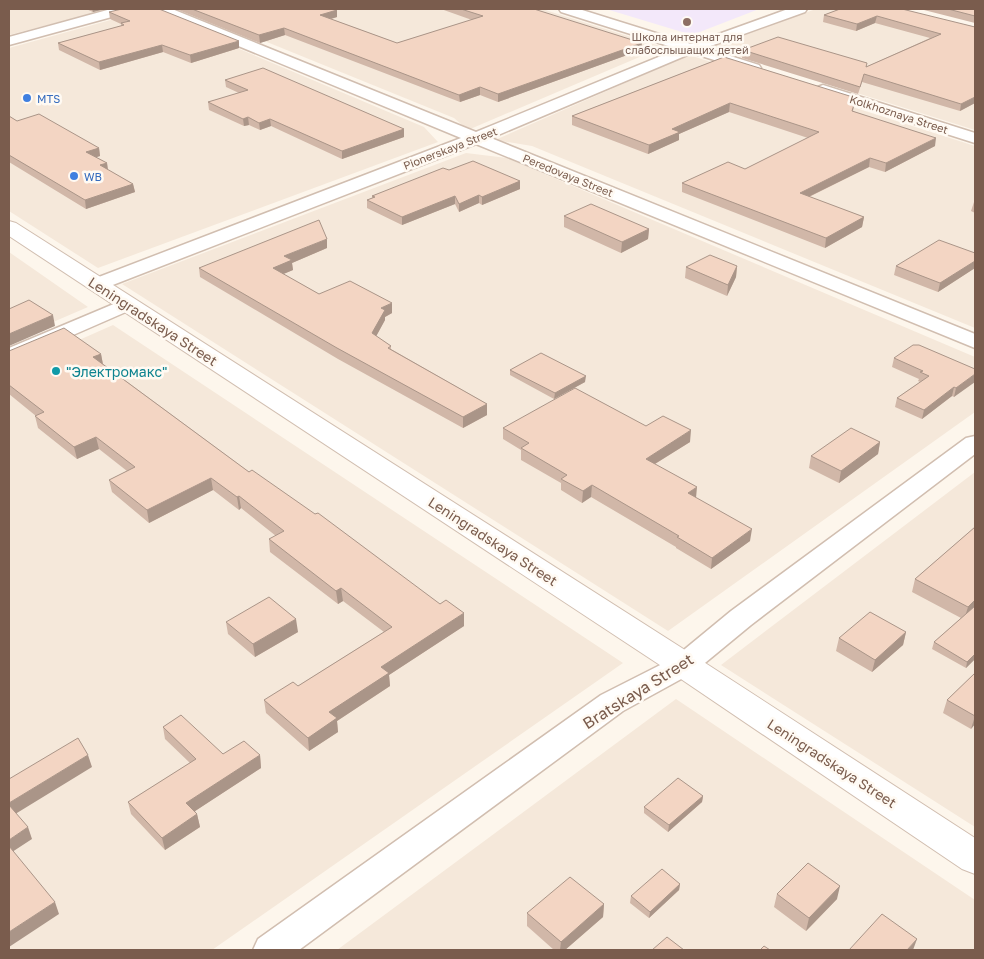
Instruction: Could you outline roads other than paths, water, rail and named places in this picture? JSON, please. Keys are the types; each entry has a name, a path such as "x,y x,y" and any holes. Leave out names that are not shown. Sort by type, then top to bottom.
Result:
{"street":[{"path":"9,40 125,9"},
{"name":"Peredovaya Street","path":"161,9 975,342"},
{"path":"566,9 768,72"},
{"name":"Pionerskaya Street","path":"98,284 476,138 692,48 800,9"},
{"name":"Kolkhoznaya Street","path":"805,84 975,138"},
{"name":"Leningradskaya Street","path":"9,227 684,665 975,858"},
{"path":"9,356 128,304"},
{"name":"Bratskaya Street","path":"271,950 612,703 684,665 742,618 975,443"}],"place":[{"name":"Школа интернат для слабослышащих детей","path":"687,22"},
{"name":"MTS","path":"27,98"},
{"name":"WB","path":"74,176"},
{"name":"\"Электромакс\"","path":"56,371"}]}
